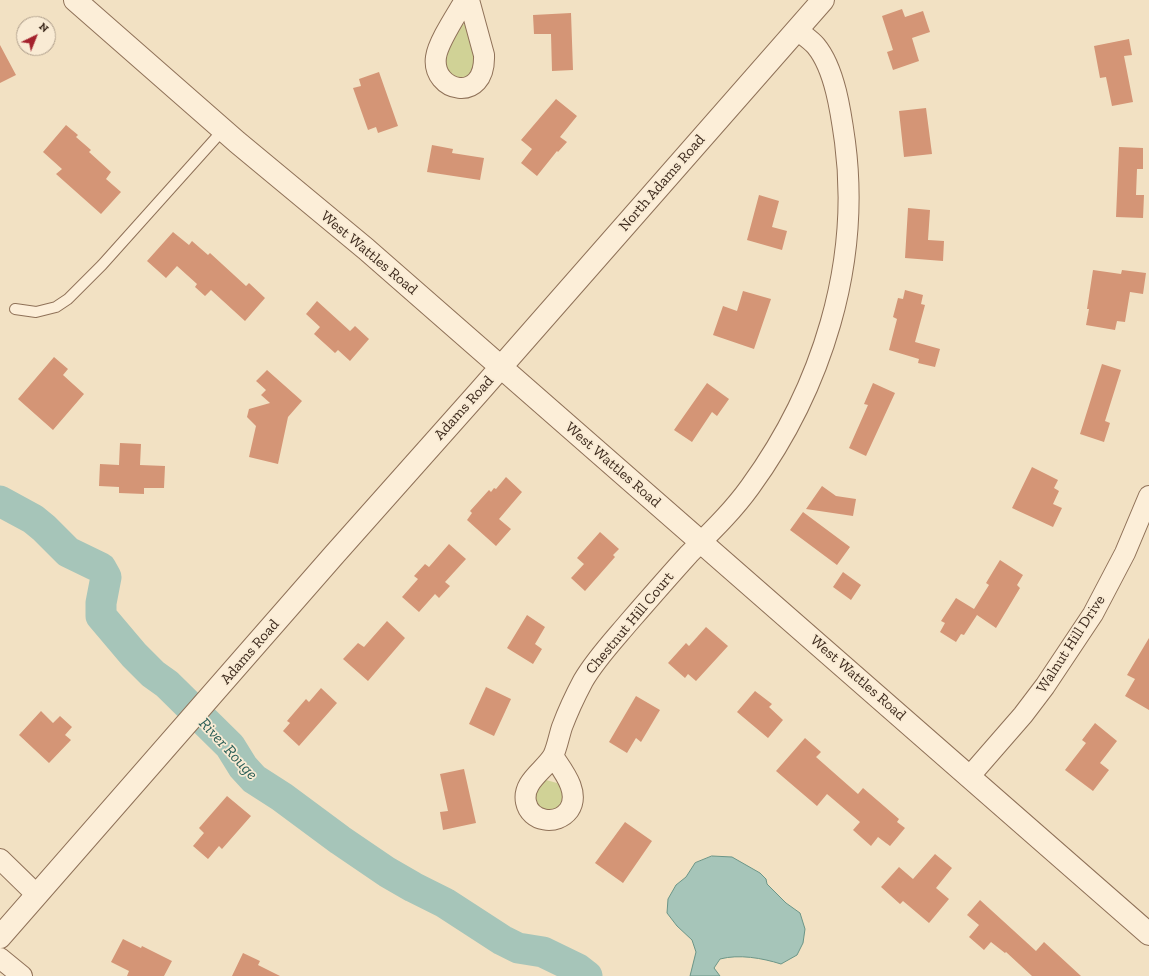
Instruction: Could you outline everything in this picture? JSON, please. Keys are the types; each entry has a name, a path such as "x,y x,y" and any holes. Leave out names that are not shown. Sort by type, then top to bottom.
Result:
{"street":[{"name":"West Wattles Road","path":"75,0 223,130 366,249 1149,934"},
{"path":"465,0 449,28 436,57 436,66 443,80 448,85 460,89 467,88 478,81 484,64 484,55 469,0"},
{"name":"North Adams Road","path":"501,367 823,0"},
{"name":"Chestnut Hill Court","path":"553,756 573,700 596,661 636,614 728,514 749,488 778,444 804,394 824,344 840,283 847,225 847,157 840,111 833,80 817,47 797,30"},
{"name":"Adams Road","path":"0,937 222,685 339,549 501,367"},
{"name":"Walnut Hill Drive","path":"969,777 1023,715 1054,674 1093,614 1125,553 1149,496"},
{"path":"0,859 37,895"},
{"path":"0,958 22,976"}],"lane":[{"path":"15,310 36,312 56,307 68,299 102,265 223,130"}],"green space":[{"path":"464,24 466,25 474,50 475,63 470,74 462,80 449,75 444,62 449,43"},
{"path":"546,780 557,783 564,792 562,806 551,812 537,808 535,798 536,790"}],"shaded area":[{"path":"712,856 732,857 760,873 766,879 767,884 786,903 800,913 805,929 803,943 797,955 781,964 750,957 720,959 714,968 720,976 690,976 696,952 692,940 677,926 667,913 668,899 676,885 686,877 695,863"}],"building":[{"path":"902,9 905,17 923,11 930,32 912,38 919,61 893,70 887,52 893,50 882,16"},
{"path":"571,13 573,70 552,71 551,34 534,34 533,15"},
{"path":"1129,39 1132,55 1124,56 1133,102 1112,106 1106,77 1100,78 1094,46"},
{"path":"0,45 16,75 0,83"},
{"path":"379,72 398,126 378,133 376,127 368,130 353,88 361,86 359,79"},
{"path":"556,99 577,116 560,137 567,142 558,152 557,151 537,176 521,163 532,149 521,140"},
{"path":"926,108 932,154 904,157 899,111"},
{"path":"66,125 78,135 76,137 91,150 89,152 111,172 106,179 121,192 101,214 56,174 62,169 43,152"},
{"path":"432,145 453,149 452,153 484,158 480,180 427,172"},
{"path":"1119,147 1143,148 1143,169 1137,169 1136,195 1144,195 1143,218 1116,217"},
{"path":"759,195 779,201 772,227 787,231 782,250 747,240"},
{"path":"908,208 930,210 928,240 944,241 943,261 905,258"},
{"path":"173,232 189,245 192,241 208,255 210,253 246,286 249,283 265,298 245,321 211,290 205,296 195,287 197,284 177,266 166,278 147,261"},
{"path":"1093,270 1121,274 1122,270 1146,273 1143,294 1130,292 1125,322 1117,321 1115,330 1086,325"},
{"path":"905,290 923,295 921,304 925,305 915,342 940,349 935,367 918,363 919,359 889,350 897,319 893,317 898,298 903,299"},
{"path":"743,291 771,299 754,349 713,335 723,306 737,311"},
{"path":"317,301 350,331 355,326 369,339 350,361 338,350 335,353 314,334 320,327 306,314"},
{"path":"54,357 68,369 63,375 84,394 53,430 18,399"},
{"path":"1102,364 1121,370 1105,421 1110,423 1104,442 1080,434"},
{"path":"267,370 302,401 288,417 278,464 249,457 256,426 247,417 249,409 270,403 261,395 266,390 256,381"},
{"path":"707,383 729,399 717,416 712,412 692,442 674,430"},
{"path":"873,383 895,393 866,456 849,448 868,405 864,404"},
{"path":"120,443 141,444 140,465 165,466 164,488 144,488 144,494 119,493 119,487 99,486 100,464 119,465"},
{"path":"1032,467 1058,480 1054,488 1059,491 1053,504 1062,508 1053,527 1012,508"},
{"path":"506,477 522,492 499,519 511,529 496,546 467,520 472,513 470,511 489,490 491,492 494,488 496,489"},
{"path":"822,486 836,496 856,499 853,516 806,509"},
{"path":"803,512 850,547 837,565 790,530"},
{"path":"600,532 619,549 613,555 615,557 585,591 571,578 584,564 577,558"},
{"path":"449,544 466,559 445,582 450,586 439,598 435,594 419,612 402,597 418,579 414,576 425,564 429,567"},
{"path":"1000,560 1023,575 1017,585 1020,588 996,628 977,615 964,635 961,634 956,642 940,632 945,623 941,621 956,598 974,609 989,585 986,583"},
{"path":"843,572 861,585 851,600 833,587"},
{"path":"527,615 545,627 535,644 542,649 533,664 507,648"},
{"path":"387,621 405,638 368,681 343,659 358,643 364,647"},
{"path":"706,627 728,646 696,681 688,674 685,678 668,663 686,643 689,646"},
{"path":"1149,638 1149,710 1125,696 1135,679 1127,675"},
{"path":"486,687 511,699 494,736 469,724"},
{"path":"321,688 337,703 299,746 283,731 290,723 287,721 306,699 309,702"},
{"path":"755,691 772,704 769,707 783,720 768,738 737,712"},
{"path":"636,696 660,710 641,742 636,738 627,753 609,742"},
{"path":"41,711 53,723 60,716 72,727 65,735 71,740 49,763 19,735"},
{"path":"1095,723 1117,741 1100,763 1109,770 1093,791 1065,770 1086,743 1082,740"},
{"path":"805,738 821,752 816,757 858,794 863,788 899,819 897,822 905,828 890,846 878,837 871,846 853,830 860,822 827,794 817,806 776,771"},
{"path":"464,769 476,823 443,830 440,812 448,811 440,774"},
{"path":"227,796 251,816 222,849 219,846 208,859 193,846 204,833 199,828"},
{"path":"625,822 652,841 623,883 595,863"},
{"path":"935,854 952,868 936,888 949,899 929,923 903,901 900,904 881,887 899,867 913,879"},
{"path":"980,900 1036,951 1044,942 1081,976 1032,976 1006,952 1005,953 991,942 984,950 969,937 979,925 967,915"},
{"path":"123,939 141,948 142,946 172,961 164,976 127,976 129,971 111,962"},
{"path":"243,953 260,961 258,965 280,976 232,976"}],"waterway":[{"name":"River Rouge","path":"0,501 33,519 68,552 101,568 106,577 101,603 101,616 134,655 153,674 167,684 230,746 243,767 254,779 282,797 340,840 387,872 445,903 502,940 518,948 543,952 578,969 587,976"}]}
